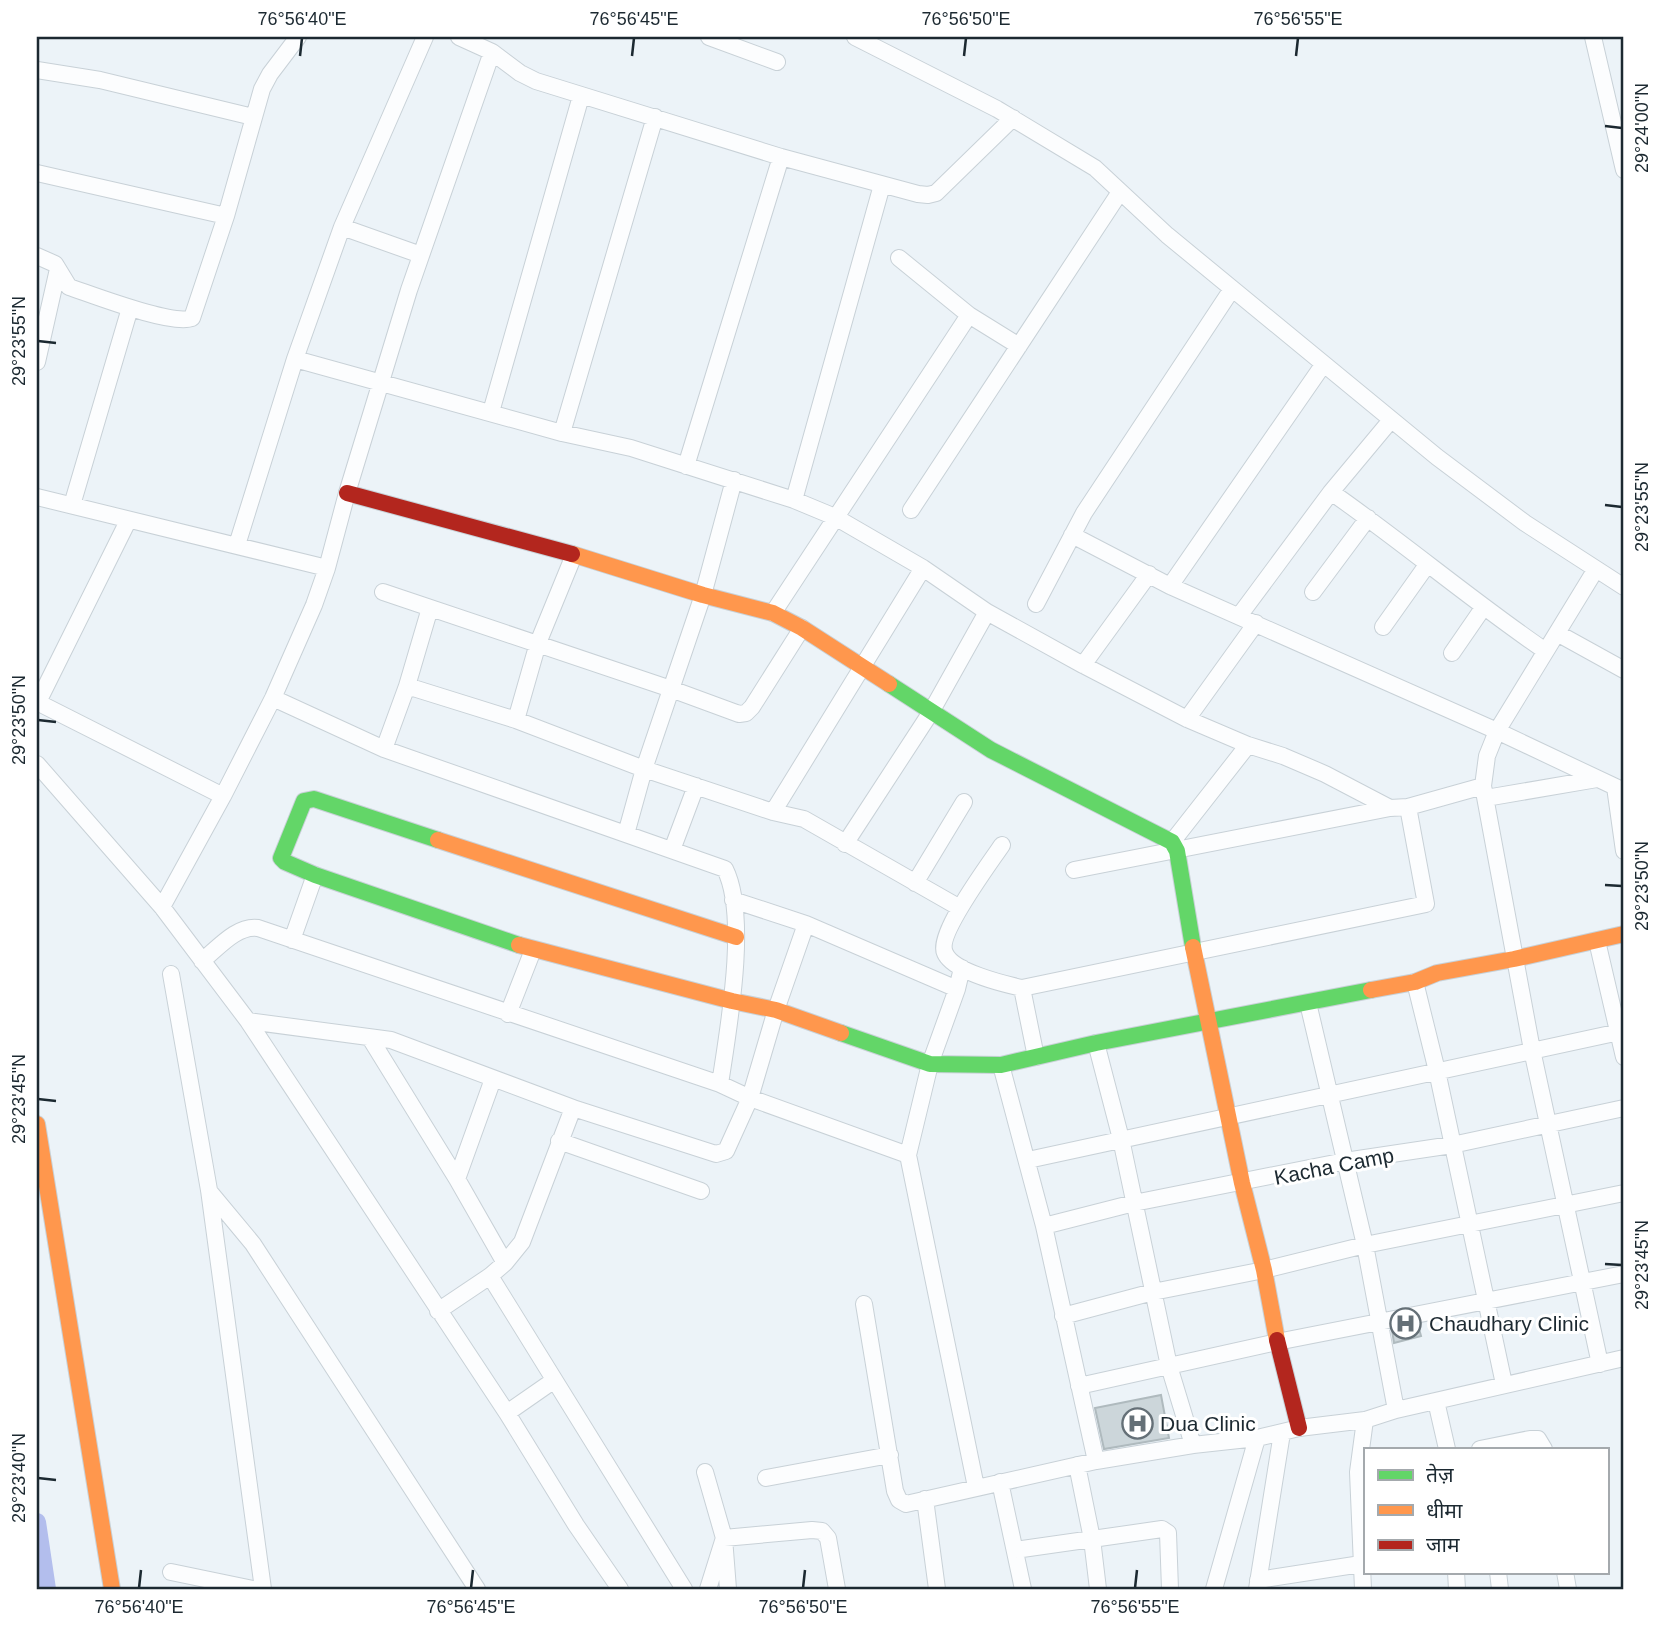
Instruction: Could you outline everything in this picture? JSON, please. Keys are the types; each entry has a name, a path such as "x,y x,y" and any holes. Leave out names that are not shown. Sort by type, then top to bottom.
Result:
{"street":[{"path":"37,256 49,259 55,264 69,288 130,308 183,320 192,318 226,216 253,117 270,74 298,37"},
{"path":"237,545 295,359 342,228 425,37"},
{"path":"459,37 492,52 520,73 581,96 781,157 918,194 936,193 1013,118"},
{"path":"709,37 777,62"},
{"path":"855,37 1013,118 1095,168 1167,235 1391,419 1525,523 1624,587"},
{"path":"1593,37 1624,170"},
{"path":"162,907 273,698 314,605 421,255 492,52"},
{"path":"37,70 100,80 253,117"},
{"path":"491,412 581,96"},
{"path":"562,433 655,117"},
{"path":"686,466 781,157"},
{"path":"37,173 226,216"},
{"path":"794,500 882,185"},
{"path":"911,510 1120,191"},
{"path":"342,228 421,255"},
{"path":"899,258 969,315 1019,345"},
{"path":"37,362 58,269"},
{"path":"1036,604 1084,513 1232,289"},
{"path":"72,505 130,308"},
{"path":"773,613 969,315"},
{"path":"295,359 562,433 631,448 794,500 835,517 923,568 987,612 1187,719 1325,774 1390,808"},
{"path":"1170,586 1323,365"},
{"path":"1239,616 1331,492 1391,419"},
{"path":"626,834 644,769 703,595 734,480"},
{"path":"1331,492 1483,608 1544,650"},
{"path":"347,493 773,613 802,628 991,750 1174,846"},
{"path":"37,497 327,568"},
{"path":"1313,592 1368,518"},
{"path":"128,520 37,702 223,796"},
{"path":"1072,535 1170,586 1497,731 1619,789 1624,851"},
{"path":"516,720 538,643 574,555"},
{"path":"1383,627 1427,565"},
{"path":"774,812 923,568"},
{"path":"1596,569 1544,650 1497,731 1487,757 1485,792 1547,1126 1600,1364"},
{"path":"1083,665 1149,574"},
{"path":"383,592 538,643 732,712 746,713 752,707 802,628"},
{"path":"384,749 430,608"},
{"path":"1452,653 1483,608"},
{"path":"845,844 931,712 987,612"},
{"path":"1187,719 1256,623"},
{"path":"1557,633 1624,670"},
{"path":"407,685 516,720 644,769 815,824 845,844 960,908"},
{"path":"273,698 384,749 725,869 733,900 736,937 732,1001 720,1084"},
{"path":"1248,745 1174,846 1242,1183 1299,1428"},
{"path":"37,764 162,907 248,1021 620,1589"},
{"path":"1073,870 1174,846 1390,808 1485,792 1598,779"},
{"path":"672,850 696,786"},
{"path":"736,937 314,799 304,801 281,858 315,875 533,950 776,1010 930,1064 1001,1065 1096,1043 1415,982 1437,973 1624,934"},
{"path":"915,883 964,802"},
{"path":"1002,845 960,908 943,943 947,957 962,968 1000,984 1022,988 1426,904 1408,807"},
{"path":"292,940 315,875"},
{"path":"733,900 806,925 957,989"},
{"path":"248,1021 391,1040 573,1108 716,1154 726,1151 750,1098 776,1010 806,925"},
{"path":"202,961 240,930 248,927 720,1084 750,1098 908,1155"},
{"path":"1597,941 1622,1031 1624,1057"},
{"path":"508,1014 533,950"},
{"path":"962,968 930,1064 908,1155 976,1487"},
{"path":"171,974 209,1190 263,1589"},
{"path":"1415,982 1437,1071 1504,1384"},
{"path":"1022,988 1036,1057"},
{"path":"1308,1003 1365,1245 1396,1410"},
{"path":"1028,1160 1622,1031"},
{"path":"370,1038 457,1178 505,1263"},
{"path":"1096,1043 1121,1139 1169,1366 1193,1445"},
{"path":"1001,1065 1044,1226 1096,1461"},
{"path":"457,1178 493,1079"},
{"path":"438,1311 490,1276 522,1242 573,1108"},
{"name":"Kacha Camp","path":"1044,1226 1134,1203 1345,1161 1452,1145 1624,1108"},
{"path":"37,1124 112,1589"},
{"path":"559,1142 701,1191"},
{"path":"209,1190 253,1244 477,1589"},
{"path":"1063,1316 1153,1292 1264,1270 1365,1245 1624,1194"},
{"path":"1079,1387 1277,1342 1624,1274"},
{"path":"490,1276 684,1589"},
{"path":"864,1304 899,1500 906,1504 1096,1461 1365,1420 1504,1384 1624,1358"},
{"path":"507,1413 553,1381"},
{"path":"1436,1401 1447,1448"},
{"path":"1363,1589 1362,1496 1358,1472 1365,1420"},
{"path":"1282,1433 1257,1585 1361,1564"},
{"path":"1214,1589 1257,1438"},
{"path":"1485,1448 1530,1439 1538,1439 1543,1448"},
{"path":"766,1478 890,1455"},
{"path":"1077,1465 1092,1539 1098,1589"},
{"path":"705,1472 724,1538 728,1589"},
{"path":"1000,1482 1023,1589"},
{"path":"925,1499 937,1589"},
{"path":"1015,1550 1162,1529 1168,1533 1170,1589"},
{"path":"724,1538 822,1531 828,1538 836,1589"},
{"path":"708,1589 724,1538"},
{"path":"171,1572 253,1589"}],"building":[{"path":"1418,1325 1421,1336 1394,1343 1392,1330"},
{"path":"1161,1395 1169,1438 1104,1449 1095,1408"}],"waterway":[{"path":"37,1522 47,1589"}],"traffic: fast":[{"path":"889,684 991,750 1172,842 1177,851 1193,947"},
{"path":"438,840 314,799 304,801 281,858 315,875 519,945"},
{"path":"841,1033 930,1064 1001,1065 1096,1043 1371,990"}],"traffic: slow":[{"path":"572,554 703,595 773,613 802,628 889,684"},
{"path":"438,840 736,937"},
{"path":"1371,990 1415,982 1437,973 1624,934"},
{"path":"519,945 776,1010 841,1033"},
{"path":"1193,947 1277,1340"},
{"path":"37,1124 112,1589"}],"traffic: jam":[{"path":"347,493 572,554"},
{"path":"1277,1340 1299,1428"}],"place":[{"name":"Chaudhary Clinic","path":"1406,1323"},
{"name":"Dua Clinic","path":"1137,1423"}]}
